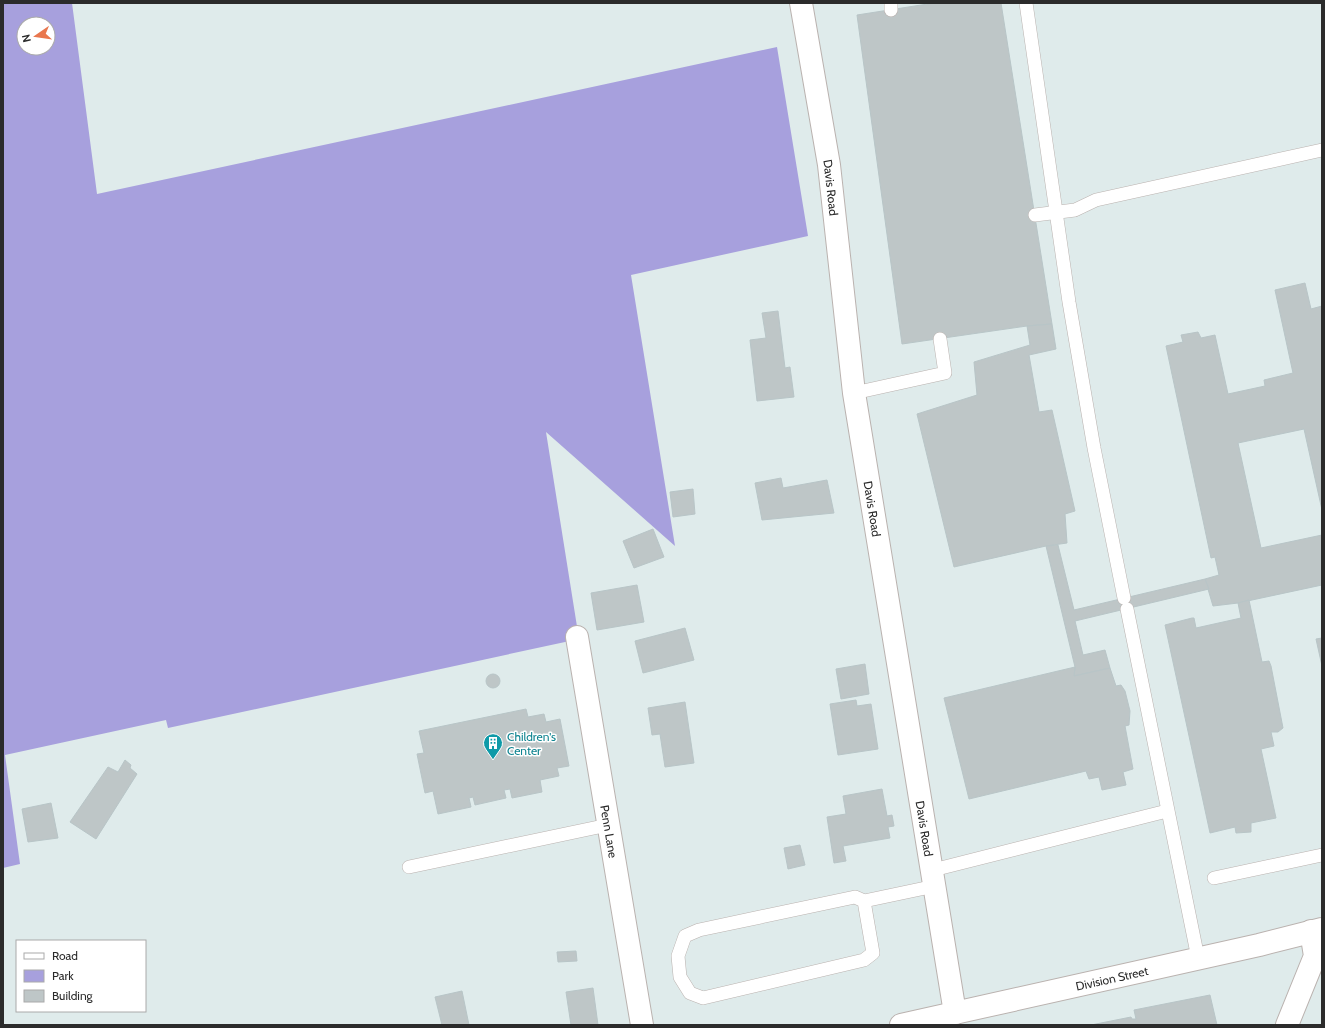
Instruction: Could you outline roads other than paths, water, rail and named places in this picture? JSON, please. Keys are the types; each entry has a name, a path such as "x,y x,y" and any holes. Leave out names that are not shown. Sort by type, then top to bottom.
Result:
{"street":[{"name":"Davis Road","path":"801,3 829,165 854,393 956,1013"},
{"name":"Penn Lane","path":"577,637 642,1025"},
{"name":"Division Street","path":"901,1025 1317,930"},
{"path":"1287,1025 1315,956 1317,930"}],"lane":[{"path":"1026,3 1069,302 1092,440 1198,958"},
{"path":"1035,215 1075,210 1096,200 1322,150"},
{"path":"854,393 946,373 940,339"},
{"path":"864,901 873,952 864,960 703,998 690,993 680,977 678,956 685,936 699,930 855,897 864,901 934,878 1168,811"},
{"path":"409,867 608,825"},
{"path":"1214,878 1322,855"}],"place":[{"name":"Children's Center","path":"493,760"}]}
